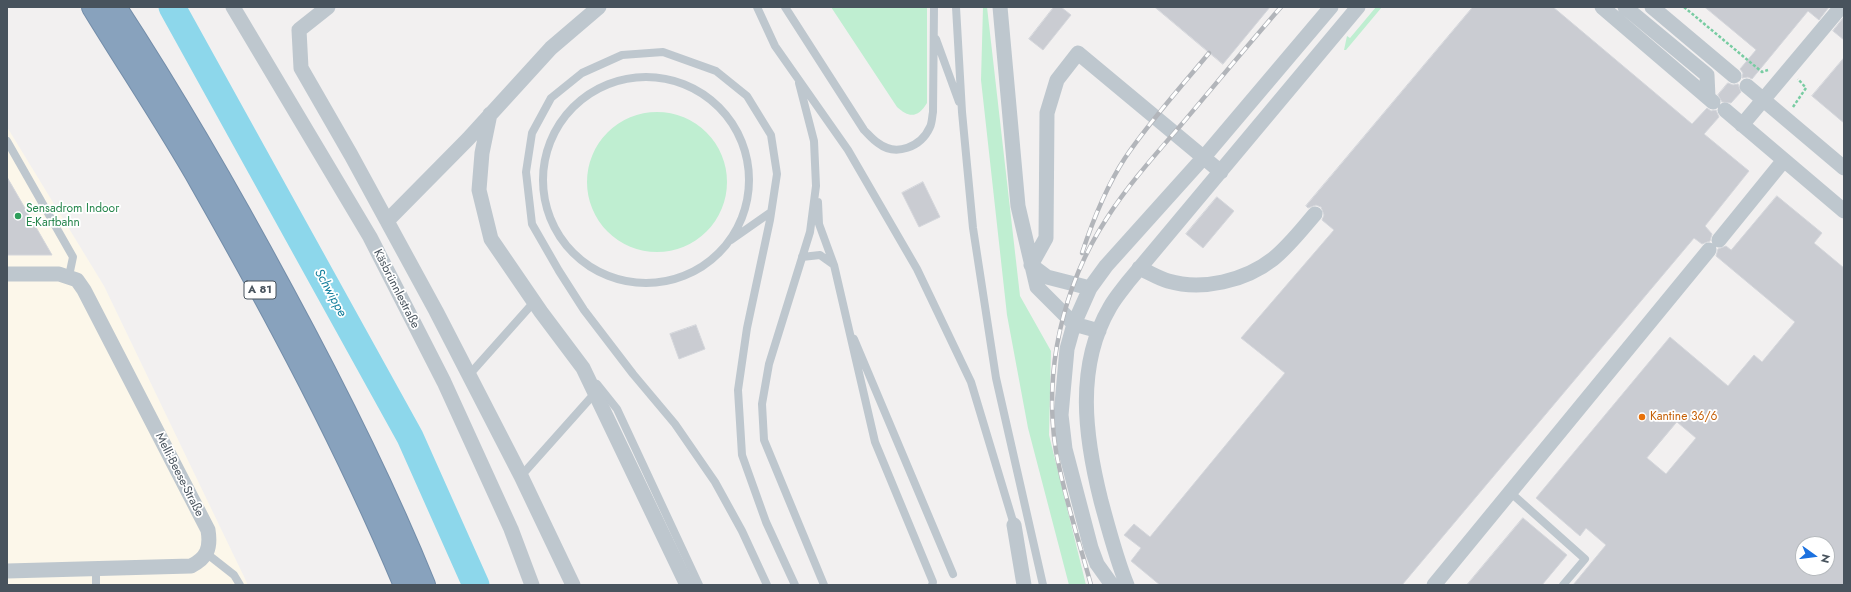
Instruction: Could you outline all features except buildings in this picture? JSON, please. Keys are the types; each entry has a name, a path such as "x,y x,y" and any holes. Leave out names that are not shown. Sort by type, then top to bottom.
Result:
{"highway":[{"name":"A 81","path":"94,7 202,183 302,366 379,523 405,585"},
{"name":"A 81","path":"115,7 236,205 313,347 364,451 424,585"}],"street":[{"name":"Käsbrünnlestraße","path":"233,7 370,237 444,382 511,529 532,585"},
{"path":"328,7 300,30 300,68 351,155 469,375 521,476 572,585"},
{"path":"387,221 551,48 599,7"},
{"path":"1000,7 1018,206 1037,287 1074,324 1099,331"},
{"path":"1110,584 1097,564 1091,548 1065,449 1061,415 1063,380 1066,349 1074,324 1090,288 1106,266 1204,157 1331,7"},
{"path":"1127,585 1119,565 1103,508 1094,470 1087,428 1086,390 1093,346 1110,306 1139,268 1358,7"},
{"path":"1602,7 1844,211"},
{"path":"1625,7 1707,75 1715,103"},
{"path":"1652,7 1734,76"},
{"path":"1742,125 1841,7"},
{"path":"1031,265 1046,238 1047,113 1057,80 1078,53 1204,157 1220,172"},
{"path":"1747,86 1844,168"},
{"path":"490,114 482,153 479,190 491,238 534,302 583,368 687,585"},
{"path":"1434,585 1784,160"},
{"path":"1139,268 1169,281 1206,285 1252,272 1282,251 1315,214"},
{"path":"1031,265 1047,277 1090,288"},
{"path":"7,274 59,274 69,276"},
{"name":"Melli-Beese-Straße","path":"69,276 76,280 84,290 208,530 210,541 206,554"},
{"path":"1014,525 1024,585"},
{"path":"7,570 191,566 201,561 206,554"}],"lane":[{"path":"757,7 776,46 848,150 920,276 971,382 1014,525 1030,585"},
{"path":"785,7 864,130 879,144 892,149 905,149 920,141 930,128 933,112 934,7"},
{"path":"956,7 962,112 973,228 996,378 1043,585"},
{"path":"934,33 962,112"},
{"path":"767,585 742,531 715,482 675,424 633,374 584,310 559,271 532,224 526,172 532,133 551,98 582,73 622,55 663,52 716,71 747,96 771,135 777,174 738,390 742,455 766,522 795,585"},
{"path":"729,242 745,211 750,176 742,142 724,112 697,90 664,78 630,78 597,89 570,111 552,139 543,172 546,205 559,235 581,260 610,277 642,284 675,280 705,265 729,242 771,212"},
{"path":"798,78 814,141 819,224 834,265 874,442 933,582 932,585"},
{"path":"7,141 73,257 69,276"},
{"path":"816,186 810,232 769,364 762,404 764,440 824,585"},
{"path":"802,257 820,255 834,265"},
{"path":"469,375 534,302"},
{"path":"843,310 953,574"},
{"path":"583,368 617,409 699,585"},
{"path":"521,476 595,393"},
{"path":"1511,493 1585,559 1563,585"},
{"path":"206,554 234,575 240,585"},
{"path":"96,568 96,585"}],"path":[{"path":"1684,7 1762,72 1778,67 1789,69 1806,88 1784,117"}],"shaded area":[{"path":"7,127 104,286 248,585 7,585"}],"green space":[{"path":"831,7 927,7 927,103 920,112 909,115 897,107"},
{"path":"983,7 987,7 1020,296 1051,351 1049,435 1086,585 1069,585 1028,428 1007,315 981,80"},
{"path":"1376,7 1382,7 1346,50 1344,50 1347,36 1350,38"},
{"path":"664,112 684,117 696,123 707,132 716,143 722,155 726,168 726,196 722,209 716,221 707,232 696,241 684,247 671,251 650,252 630,247 618,241 607,232 598,221 588,196 587,175 592,155 598,143 607,132 618,123 643,113"}],"waterway":[{"name":"Schwippe","path":"172,7 410,437 476,585"}],"railway":[{"path":"1091,585 1063,485 1056,451 1053,421 1052,390 1055,360 1060,330 1068,300 1079,271 1092,244 1107,218 1124,194 1281,7"},
{"path":"1082,253 1100,204 1118,169 1155,117 1209,53"}],"place":[{"name":"Sensadrom Indoor E-Kartbahn","path":"18,216"},
{"name":"Kantine 36/6","path":"1642,417"}]}
